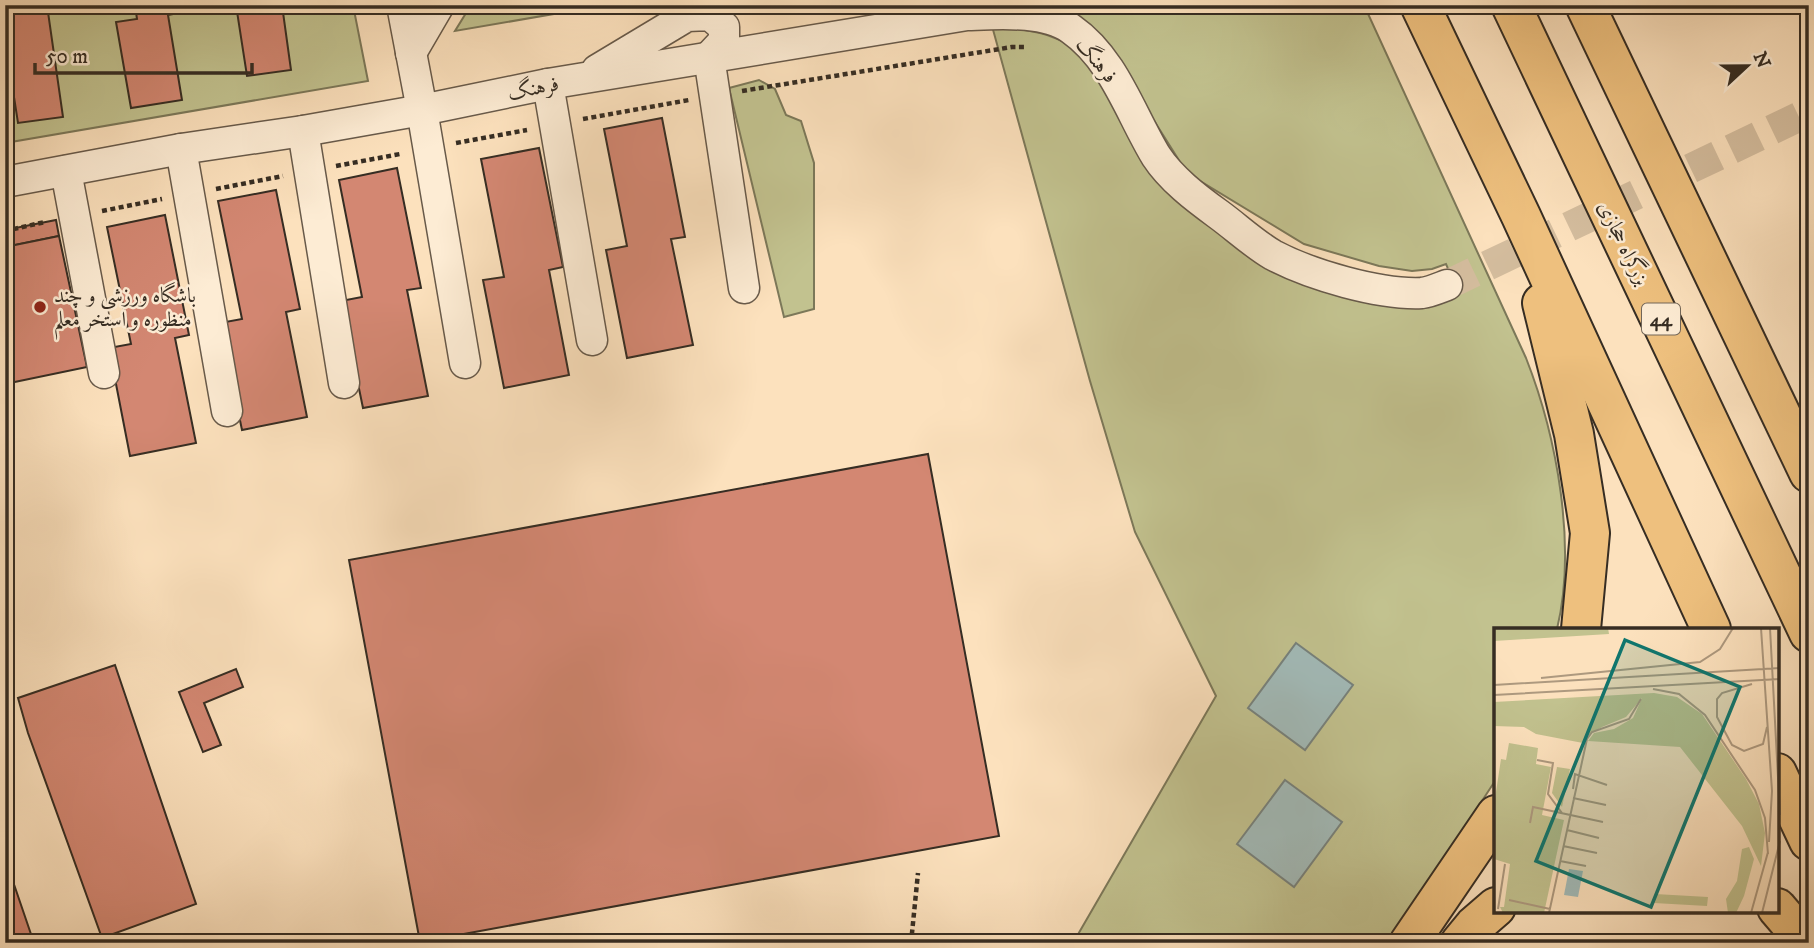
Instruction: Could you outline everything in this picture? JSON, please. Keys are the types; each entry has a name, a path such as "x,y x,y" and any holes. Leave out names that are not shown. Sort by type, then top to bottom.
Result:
{"highway":[{"path":"1420,5 1521,216 1711,628"},
{"name":"بزرگراه حجازی","path":"1511,5 1809,633"},
{"path":"1585,5 1809,473"},
{"path":"1521,216 1574,434 1590,533 1581,628"},
{"path":"1779,777 1809,841"},
{"path":"1409,943 1494,818"},
{"path":"1460,943 1494,909"},
{"path":"1779,910 1807,943"}],"street":[{"path":"402,5 465,363"},
{"path":"411,53 439,5"},
{"name":"فرهنگ","path":"5,182 709,57 967,15 1010,14 1040,17 1070,27 1098,54 1158,158 1193,196 1272,254 1304,268 1372,289 1423,293 1447,285"},
{"path":"584,78 687,16 710,15 723,27 724,41 709,57 744,288"},
{"path":"548,84 592,340"},
{"path":"303,131 344,383"},
{"path":"181,149 228,411"},
{"path":"66,171 104,373"}],"path":[{"path":"5,230 555,124 895,65 1012,47 1034,47"},
{"path":"911,943 918,873"}],"green space":[{"path":"5,5 353,5 368,81 5,143"},
{"path":"471,5 606,5 455,31"},
{"path":"1036,5 1364,5 1526,358 1547,422 1561,492 1564,528 1563,597 1557,628 1494,628 1494,783 1389,943 1073,943 1216,696 1135,532 1090,381 992,26 1044,34 1068,44 1091,65 1106,90 1187,172 1134,89","holes":["1188,173 1304,244 1379,266 1412,271 1446,264 1458,291 1289,277"]},
{"path":"759,80 775,89 786,115 801,121 814,163 814,309 784,317 729,88"}],"water":[{"path":"1296,643 1353,685 1305,750 1248,708"},
{"path":"1285,780 1342,822 1294,887 1237,844"}],"building":[{"path":"5,5 47,5 63,117 18,123 5,39"},
{"path":"135,5 183,5 184,12 168,15 182,100 131,108 116,22 137,19"},
{"path":"236,5 282,5 291,70 247,76"},
{"path":"662,118 685,237 671,239 693,345 627,358 606,250 627,246 604,129"},
{"path":"539,148 563,267 549,270 569,375 504,388 483,280 504,277 481,159"},
{"path":"397,168 421,288 407,290 428,396 363,408 341,301 362,297 339,180"},
{"path":"276,190 300,309 286,312 307,417 242,430 220,323 242,319 218,201"},
{"path":"165,215 189,335 175,338 196,443 130,456 109,348 131,344 107,227"},
{"path":"56,220 59,236 5,247 5,230"},
{"name":"باشگاه ورزشی و چند منظوره و استخر معلم","path":"59,236 87,367 5,384 5,247"},
{"path":"928,454 999,836 420,942 349,560"},
{"path":"115,665 196,904 102,938 28,733 18,698"},
{"path":"236,669 243,687 204,703 221,745 203,752 179,692"},
{"path":"5,858 34,943 5,943"}],"tunnel":[{"path":"1447,285 1809,112"}],"place":[{"name":"باشگاه ورزشی و چند منظوره و استخر معلم","path":"40,307"}]}
